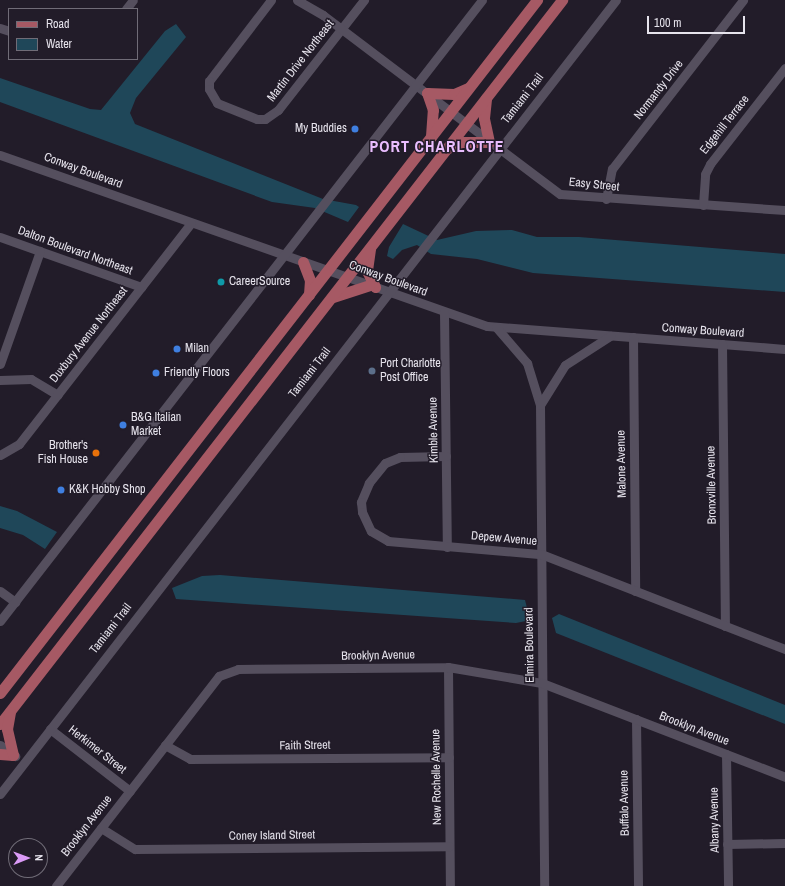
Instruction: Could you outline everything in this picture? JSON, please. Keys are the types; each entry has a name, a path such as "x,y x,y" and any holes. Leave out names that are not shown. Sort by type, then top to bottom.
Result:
{"main road":[{"path":"0,693 538,0"},
{"path":"0,724 562,0"},
{"path":"431,138 433,110 426,93 454,94 470,87"},
{"path":"446,149 462,142 489,142 484,118 487,96"},
{"path":"330,298 349,288 372,286 367,271 370,247"},
{"path":"303,262 310,280 309,295"},
{"path":"0,754 13,755 8,741 10,711"}],"street":[{"path":"127,8 134,0"},
{"name":"Martin Drive Northeast","path":"271,0 209,81 211,97 217,103 248,116 265,119 278,110 364,0"},
{"name":"Easy Street","path":"297,0 342,29 451,111 500,151 560,194 606,200 785,210"},
{"path":"0,621 482,0"},
{"name":"Tamiami Trail","path":"0,794 616,0"},
{"name":"Normandy Drive","path":"606,200 612,169 743,0"},
{"name":"Edgehill Terrace","path":"703,205 705,174 710,164 785,68"},
{"name":"Conway Boulevard","path":"0,155 444,312 496,327 785,349"},
{"name":"Duxbury Avenue Northeast","path":"0,455 19,444 191,223"},
{"name":"Dalton Boulevard Northeast","path":"0,237 141,287"},
{"path":"0,364 40,251"},
{"name":"Kimble Avenue","path":"444,312 447,547"},
{"name":"Elmira Boulevard","path":"496,327 527,363 540,405 544,886"},
{"path":"540,405 565,365 611,336"},
{"name":"Malone Avenue","path":"633,337 635,591"},
{"name":"Bronxville Avenue","path":"722,344 725,626"},
{"path":"0,380 31,379 58,395"},
{"name":"Depew Avenue","path":"446,456 392,458 369,483 361,502 365,522 379,537 447,547 541,554 785,649"},
{"path":"0,591 15,602"},
{"name":"Brooklyn Avenue","path":"56,886 219,676 228,671 448,667 542,683 785,777"},
{"name":"New Rochelle Avenue","path":"448,667 450,886"},
{"name":"Buffalo Avenue","path":"636,720 638,886"},
{"name":"Herkimer Street","path":"50,729 130,791"},
{"path":"0,744 24,762"},
{"name":"Faith Street","path":"165,745 190,759 448,757"},
{"name":"Albany Avenue","path":"726,754 728,886"},
{"name":"Coney Island Street","path":"101,828 135,849 449,846"},
{"path":"727,844 785,843"}],"water":[{"path":"176,24 186,37 136,98 130,113 135,124 323,199 356,205 359,207 348,222 315,208 272,202 0,102 0,78 90,109 101,110 165,31"},
{"path":"403,224 437,240 476,231 512,230 537,237 579,237 785,254 785,292 533,273 477,259 431,254 417,245 402,250 393,259 387,256 389,247"},
{"path":"0,506 17,511 57,532 45,549 23,535 0,528"},
{"path":"220,575 525,600 528,612 526,621 516,623 176,599 172,588 202,576"},
{"path":"559,614 785,705 785,724 556,633 552,618"}],"place":[{"name":"My Buddies","path":"355,129"},
{"name":"CareerSource","path":"221,282"},
{"name":"Milan","path":"177,349"},
{"name":"Port Charlotte Post Office","path":"372,371"},
{"name":"Friendly Floors","path":"156,373"},
{"name":"B&G Italian Market","path":"123,425"},
{"name":"Brother's Fish House","path":"96,453"},
{"name":"K&K Hobby Shop","path":"61,490"}],"district":[{"name":"PORT CHARLOTTE","path":"437,146"}]}
